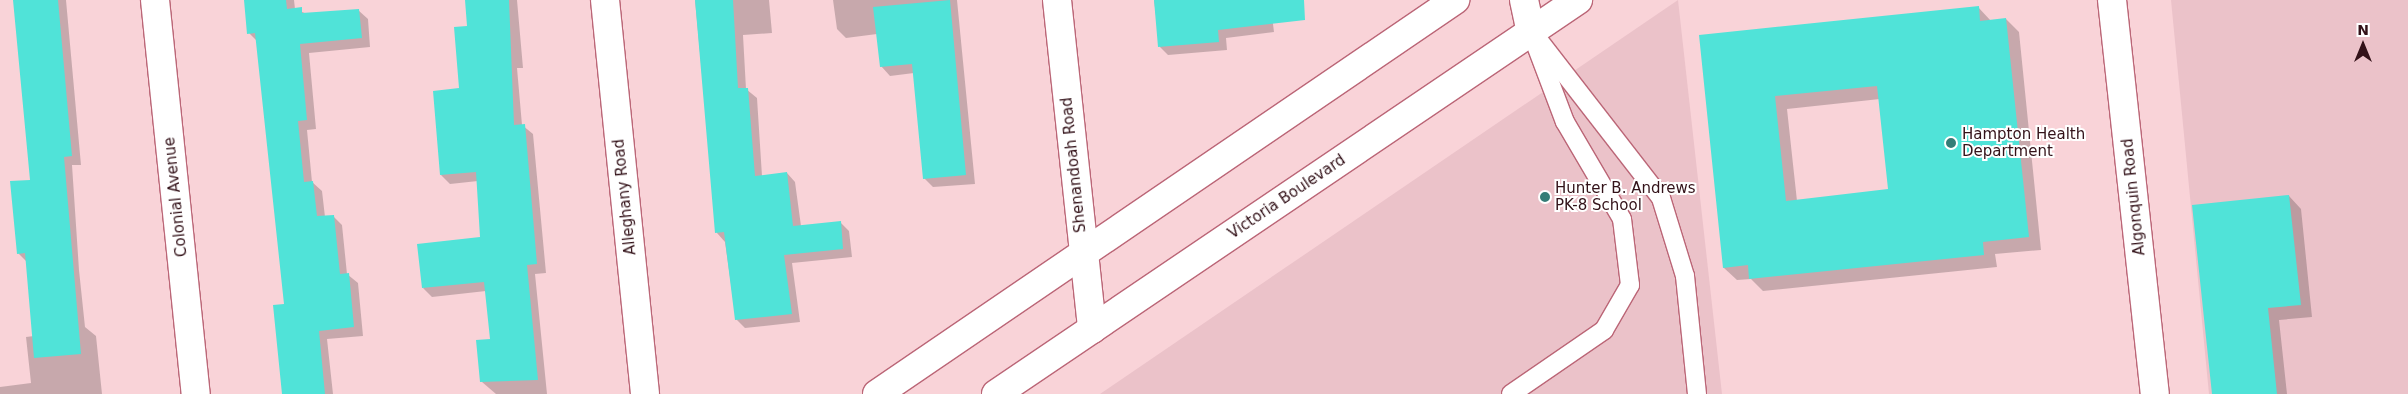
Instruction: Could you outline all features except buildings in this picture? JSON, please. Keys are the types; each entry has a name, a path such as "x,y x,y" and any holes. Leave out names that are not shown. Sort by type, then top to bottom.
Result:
{"street":[{"name":"Colonial Avenue","path":"155,0 196,394"},
{"name":"Alleghany Road","path":"605,0 645,394"},
{"name":"Shenandoah Road","path":"1057,0 1092,329"},
{"path":"877,394 1455,0"},
{"path":"1524,0 1531,32"},
{"name":"Victoria Boulevard","path":"996,394 1578,0"},
{"name":"Algonquin Road","path":"2112,0 2154,394"}],"lane":[{"path":"1511,394 1604,330 1630,285 1622,218 1565,122 1531,32"},
{"path":"1531,32 1661,198 1685,276 1698,394"}],"shaded area":[{"name":"Hunter B. Andrews PK-8 School","path":"1678,0 1722,394 1100,394"},
{"path":"2171,0 2408,0 2408,394 2209,394"}],"place":[{"name":"Hampton Health Department","path":"1951,143"},
{"name":"Hunter B. Andrews PK-8 School","path":"1545,197"}]}
